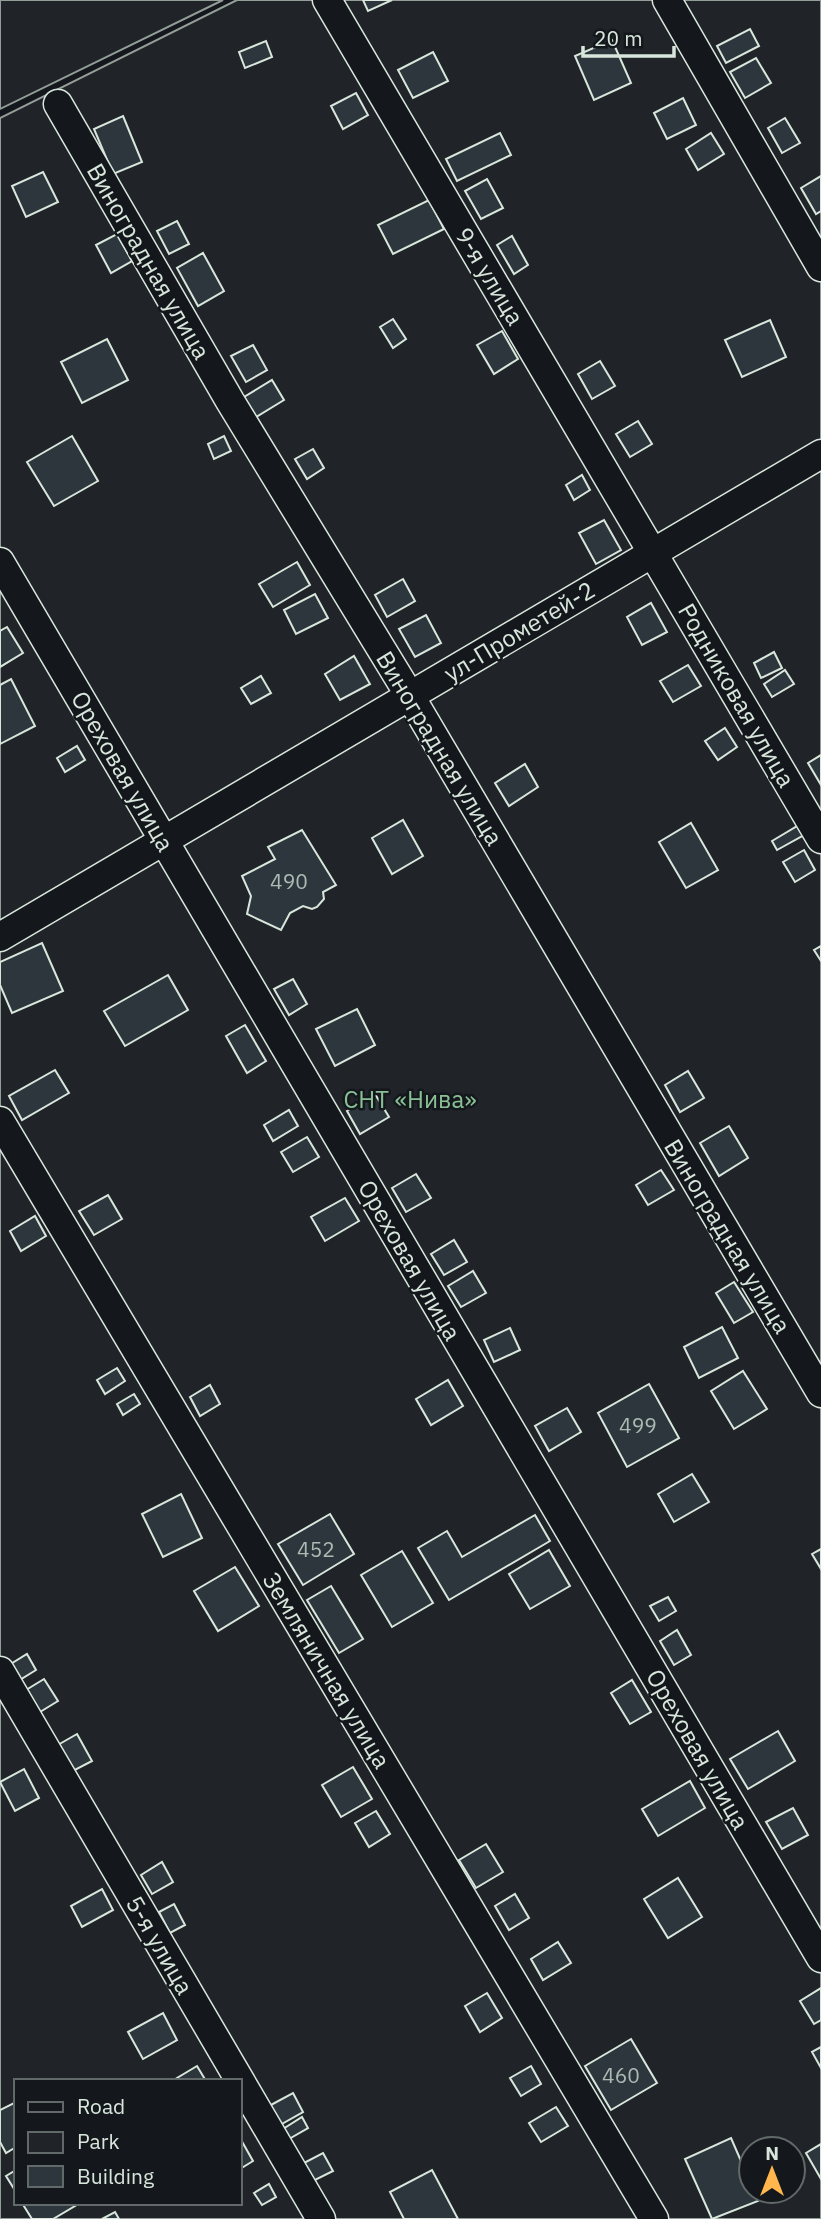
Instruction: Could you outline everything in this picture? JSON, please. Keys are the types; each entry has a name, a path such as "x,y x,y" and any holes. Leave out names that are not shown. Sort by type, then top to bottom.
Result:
{"street":[{"name":"9-я улица","path":"327,0 653,552"},
{"path":"667,0 821,267"},
{"name":"Виноградная улица","path":"58,104 230,401 410,696 821,1393"},
{"name":"ул-Прометей-2","path":"0,937 821,454"},
{"name":"Родниковая улица","path":"653,552 821,839"},
{"name":"Ореховая улица","path":"0,562 821,1958"},
{"name":"Земляничная улица","path":"0,1122 654,2219"},
{"name":"5-я улица","path":"0,1671 239,2079"},
{"name":"5-я улица","path":"242,2084 321,2219"}],"green space":[{"path":"0,0 223,0 0,109"},
{"name":"СНТ «Нива»","path":"237,0 821,0 821,2219 0,2219 0,118"}],"building":[{"path":"363,0 392,0 368,11"},
{"path":"750,29 759,46 726,63 717,46"},
{"path":"612,40 631,83 594,100 575,56"},
{"path":"266,41 272,57 245,68 239,52"},
{"path":"433,52 448,81 413,98 398,70"},
{"path":"756,58 771,83 745,98 730,72"},
{"path":"356,93 368,115 343,129 331,106"},
{"path":"683,98 696,125 667,139 654,113"},
{"path":"123,116 142,162 113,174 94,129"},
{"path":"785,118 800,143 782,153 768,128"},
{"path":"500,133 511,155 457,181 446,159"},
{"path":"711,133 724,154 698,170 686,149"},
{"path":"43,172 58,202 26,217 12,186"},
{"path":"821,176 821,211 816,214 801,188"},
{"path":"487,179 503,208 481,219 465,191"},
{"path":"429,200 444,229 393,254 378,225"},
{"path":"177,221 189,244 169,254 157,231"},
{"path":"117,234 132,261 111,273 96,245"},
{"path":"512,236 528,265 514,274 497,245"},
{"path":"203,253 224,291 198,306 177,268"},
{"path":"393,319 406,339 393,348 380,327"},
{"path":"770,320 786,357 742,377 725,340"},
{"path":"502,331 518,359 494,374 477,345"},
{"path":"107,339 128,380 82,403 61,362"},
{"path":"253,345 267,370 246,382 231,356"},
{"path":"600,361 615,386 592,399 578,374"},
{"path":"272,380 284,400 256,417 244,397"},
{"path":"638,421 652,444 630,457 616,434"},
{"path":"72,436 98,481 54,506 27,462"},
{"path":"224,436 231,451 214,459 208,444"},
{"path":"313,449 324,468 307,479 295,459"},
{"path":"582,475 590,490 574,500 566,485"},
{"path":"604,520 621,550 596,564 579,533"},
{"path":"297,562 310,585 273,607 259,584"},
{"path":"403,579 415,601 387,617 375,595"},
{"path":"315,594 328,618 296,634 284,610"},
{"path":"651,603 667,632 642,645 627,617"},
{"path":"426,615 441,643 415,657 399,629"},
{"path":"7,627 23,653 0,667 0,631"},
{"path":"774,652 782,668 761,678 754,663"},
{"path":"354,656 370,684 340,700 325,674"},
{"path":"688,665 701,686 673,702 660,681"},
{"path":"785,670 794,684 772,697 764,684"},
{"path":"261,676 271,693 251,704 241,688"},
{"path":"11,679 35,726 0,744 0,685"},
{"path":"725,728 737,747 718,760 705,741"},
{"path":"77,746 85,760 65,772 57,758"},
{"path":"821,755 821,785 808,763"},
{"path":"525,764 538,787 509,806 495,783"},
{"path":"403,820 423,856 392,874 372,838"},
{"path":"691,823 718,870 686,888 659,842"},
{"path":"799,825 804,835 777,850 772,841"},
{"path":"302,830 336,885 323,892 324,899 317,907 312,909 303,906 290,913 281,930 247,914 251,896 242,876 275,859 268,847"},
{"path":"804,850 815,870 795,882 783,862"},
{"path":"42,943 63,991 12,1013 0,985 0,962"},
{"path":"821,946 821,961 814,950"},
{"path":"168,975 188,1010 125,1046 104,1011"},
{"path":"293,979 307,1004 289,1015 274,989"},
{"path":"357,1009 375,1045 335,1066 316,1029"},
{"path":"245,1025 266,1061 247,1073 226,1036"},
{"path":"55,1070 69,1093 22,1120 9,1096"},
{"path":"688,1071 704,1098 680,1112 665,1085"},
{"path":"375,1094 389,1117 360,1134 347,1111"},
{"path":"289,1110 298,1126 273,1141 264,1125"},
{"path":"729,1126 748,1158 719,1176 700,1143"},
{"path":"307,1137 319,1157 293,1172 281,1152"},
{"path":"661,1170 674,1190 648,1205 636,1185"},
{"path":"416,1174 431,1198 406,1212 392,1188"},
{"path":"108,1195 122,1219 94,1235 79,1211"},
{"path":"345,1198 359,1221 325,1241 311,1217"},
{"path":"35,1216 46,1236 21,1251 10,1231"},
{"path":"454,1240 467,1262 444,1275 431,1254"},
{"path":"473,1271 486,1293 461,1307 448,1286"},
{"path":"734,1282 753,1312 734,1323 716,1293"},
{"path":"722,1327 738,1358 699,1378 684,1347"},
{"path":"510,1328 520,1350 494,1362 484,1340"},
{"path":"117,1368 125,1381 105,1394 97,1380"},
{"path":"743,1371 767,1409 734,1429 711,1391"},
{"path":"448,1380 463,1406 431,1425 416,1399"},
{"path":"649,1384 679,1438 627,1467 598,1413"},
{"path":"210,1385 220,1404 200,1416 190,1397"},
{"path":"134,1394 140,1404 123,1415 117,1404"},
{"path":"567,1408 581,1432 549,1451 535,1426"},
{"path":"692,1474 709,1502 674,1522 658,1494"},
{"path":"181,1494 202,1538 163,1557 142,1514"},
{"path":"330,1514 354,1554 303,1585 278,1544"},
{"path":"535,1515 550,1541 449,1600 418,1548 447,1531 462,1557"},
{"path":"821,1549 821,1569 812,1554"},
{"path":"549,1550 570,1586 530,1609 509,1574"},
{"path":"402,1551 433,1603 392,1627 361,1575"},
{"path":"235,1567 259,1606 218,1631 194,1591"},
{"path":"331,1586 363,1639 339,1653 307,1600"},
{"path":"668,1597 676,1611 659,1621 650,1606"},
{"path":"677,1630 691,1655 674,1665 660,1641"},
{"path":"27,1654 36,1670 18,1681 9,1665"},
{"path":"44,1679 58,1701 40,1712 26,1690"},
{"path":"632,1680 651,1712 630,1724 611,1693"},
{"path":"778,1731 795,1761 748,1789 730,1759"},
{"path":"77,1734 92,1761 71,1772 56,1746"},
{"path":"353,1767 372,1799 341,1817 322,1785"},
{"path":"24,1769 39,1798 15,1811 0,1782"},
{"path":"690,1781 705,1808 658,1836 642,1809"},
{"path":"793,1808 808,1835 782,1849 766,1822"},
{"path":"376,1811 390,1834 369,1847 355,1823"},
{"path":"486,1844 503,1872 476,1888 459,1860"},
{"path":"162,1862 173,1882 152,1894 141,1875"},
{"path":"678,1878 702,1917 668,1938 644,1899"},
{"path":"102,1889 113,1910 82,1927 71,1906"},
{"path":"515,1894 529,1918 509,1930 495,1906"},
{"path":"174,1904 185,1925 170,1933 159,1912"},
{"path":"558,1942 571,1963 543,1980 531,1959"},
{"path":"821,1988 821,2020 814,2024 800,2001"},
{"path":"487,1993 502,2018 480,2032 465,2006"},
{"path":"163,2013 177,2040 143,2059 128,2032"},
{"path":"631,2039 657,2083 611,2110 585,2066"},
{"path":"821,2047 821,2068 812,2052"},
{"path":"197,2066 205,2079 175,2079"},
{"path":"531,2066 541,2084 521,2096 510,2078"},
{"path":"293,2093 303,2112 280,2125 269,2106"},
{"path":"14,2103 14,2148 6,2153 0,2142 0,2110"},
{"path":"556,2107 568,2126 541,2142 529,2123"},
{"path":"302,2117 308,2128 289,2139 283,2129"},
{"path":"731,2138 737,2152 737,2205 748,2205 712,2219 685,2159"},
{"path":"242,2142 253,2161 242,2168"},
{"path":"821,2144 821,2179 807,2155"},
{"path":"323,2153 333,2171 311,2182 302,2164"},
{"path":"432,2170 458,2219 404,2219 390,2192"},
{"path":"14,2171 14,2189 6,2176"},
{"path":"269,2184 276,2197 262,2205 254,2193"},
{"path":"23,2205 77,2205 53,2219 32,2219"},
{"path":"115,2212 119,2219 102,2219"}]}
